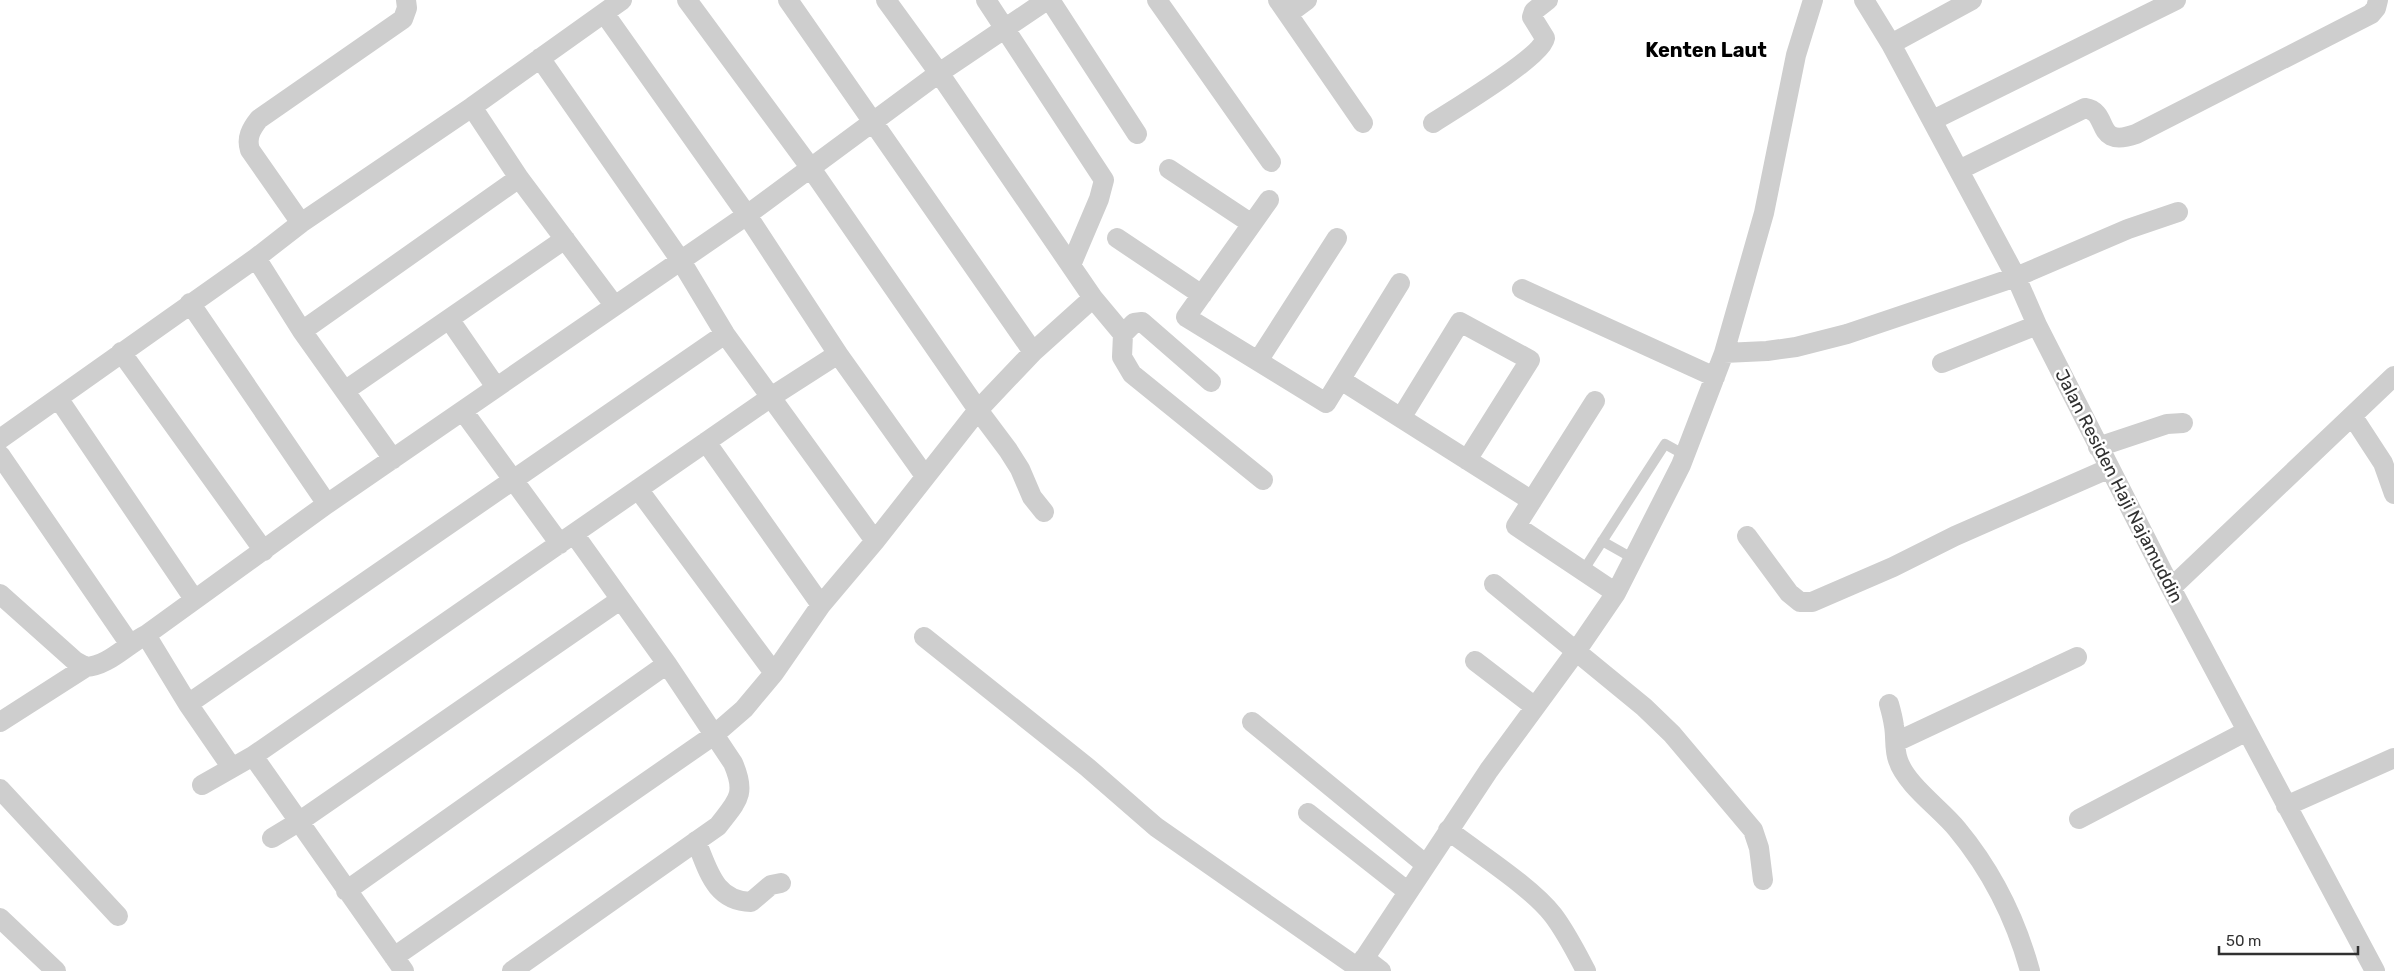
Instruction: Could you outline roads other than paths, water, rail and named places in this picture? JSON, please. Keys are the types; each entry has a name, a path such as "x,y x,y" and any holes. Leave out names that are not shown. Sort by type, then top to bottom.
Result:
{"street":[{"path":"301,223 250,150 248,144 250,131 259,119 402,19 407,8 406,0"},
{"path":"0,439 256,258 301,223 472,107 622,0"},
{"path":"687,0 810,167 978,410 1008,450 1020,469 1032,497 1044,512"},
{"path":"788,0 1033,352"},
{"path":"886,0 939,73 1093,298 1123,334"},
{"path":"986,0 1104,180 1099,199 1070,265"},
{"path":"0,722 86,667 101,664 264,551 327,504 747,215 939,73 1049,0 1137,134"},
{"path":"1157,0 1271,162"},
{"path":"1306,0 1283,7 1363,122"},
{"path":"1433,123 1514,69 1541,48 1545,38 1532,17 1534,12 1548,0"},
{"path":"1359,965 1448,830 1616,593 1685,455 1724,353 1764,213 1796,56 1813,0"},
{"name":"Jalan Residen Haji Najamuddin","path":"1864,0 1933,120 2016,277 2037,325 2098,447 2286,806 2375,971"},
{"path":"1891,44 1972,0"},
{"path":"1933,120 2176,0"},
{"path":"1959,170 2085,108 2094,112 2108,134 2115,139 2122,139 2136,134 2370,14 2376,8 2378,0"},
{"path":"604,13 747,215 838,354 925,476"},
{"path":"540,58 681,261 725,334 875,541"},
{"path":"472,107 519,178 614,305"},
{"path":"1169,168 1252,224"},
{"path":"302,331 519,178"},
{"path":"1269,200 1186,316 1326,403 1400,283"},
{"path":"1724,353 1796,348 1848,334 2016,277 2128,229 2178,212"},
{"path":"1117,238 1202,295"},
{"path":"1258,361 1337,238"},
{"path":"346,390 565,239"},
{"path":"256,258 302,331 346,390 393,459"},
{"path":"1522,289 1715,377"},
{"path":"253,756 399,964 714,735 744,709 774,673 821,605 875,541 978,410 1033,352 1093,298"},
{"path":"190,304 327,504"},
{"path":"449,319 496,387"},
{"path":"1211,382 1142,322 1134,323 1123,334 1122,356 1132,374 1263,480"},
{"path":"1402,418 1460,322 1530,360 1467,460"},
{"path":"1942,363 2037,325"},
{"path":"188,704 511,480 624,406 725,334"},
{"path":"121,352 264,551"},
{"path":"202,785 253,756 638,488 771,397 838,354"},
{"path":"2171,588 2394,376"},
{"path":"1341,380 1532,501"},
{"path":"58,398 194,599"},
{"path":"1595,401 1516,526 1616,593"},
{"path":"463,411 511,480 567,539 620,600 667,664 733,763 738,774 740,792 737,802 718,826 512,971"},
{"path":"2353,417 2383,463 2394,494"},
{"path":"2098,447 2166,424 2183,423"},
{"path":"706,442 821,605"},
{"path":"0,455 137,639 188,704 232,768"},
{"path":"1747,536 1789,593 1800,602 1812,602 1893,567 1955,536 2110,468"},
{"path":"638,488 774,673"},
{"path":"1494,584 1577,650 1672,734 1719,792 1749,825 1757,841 1763,880"},
{"path":"0,594 68,655 86,667"},
{"path":"272,838 300,821 620,600"},
{"path":"924,637 1087,767 1156,827 1359,965 1381,971"},
{"path":"1896,742 2077,657"},
{"path":"1475,661 1535,707"},
{"path":"346,891 667,664"},
{"path":"1889,704 1898,761 1905,773 1956,827 1987,870 2022,943 2030,971"},
{"path":"1252,722 1425,864"},
{"path":"2079,819 2247,731"},
{"path":"2286,806 2394,758"},
{"path":"0,790 118,916"},
{"path":"1308,812 1407,891"},
{"path":"1448,830 1546,908 1568,937 1586,971"},
{"path":"696,841 708,874 730,897 743,902 751,902 771,885 782,883"},
{"path":"0,918 56,971"}],"lane":[{"path":"1583,570 1665,444 1685,455"},
{"path":"1602,541 1634,559"}],"district":[{"name":"Kenten Laut","path":"1706,50"}]}
